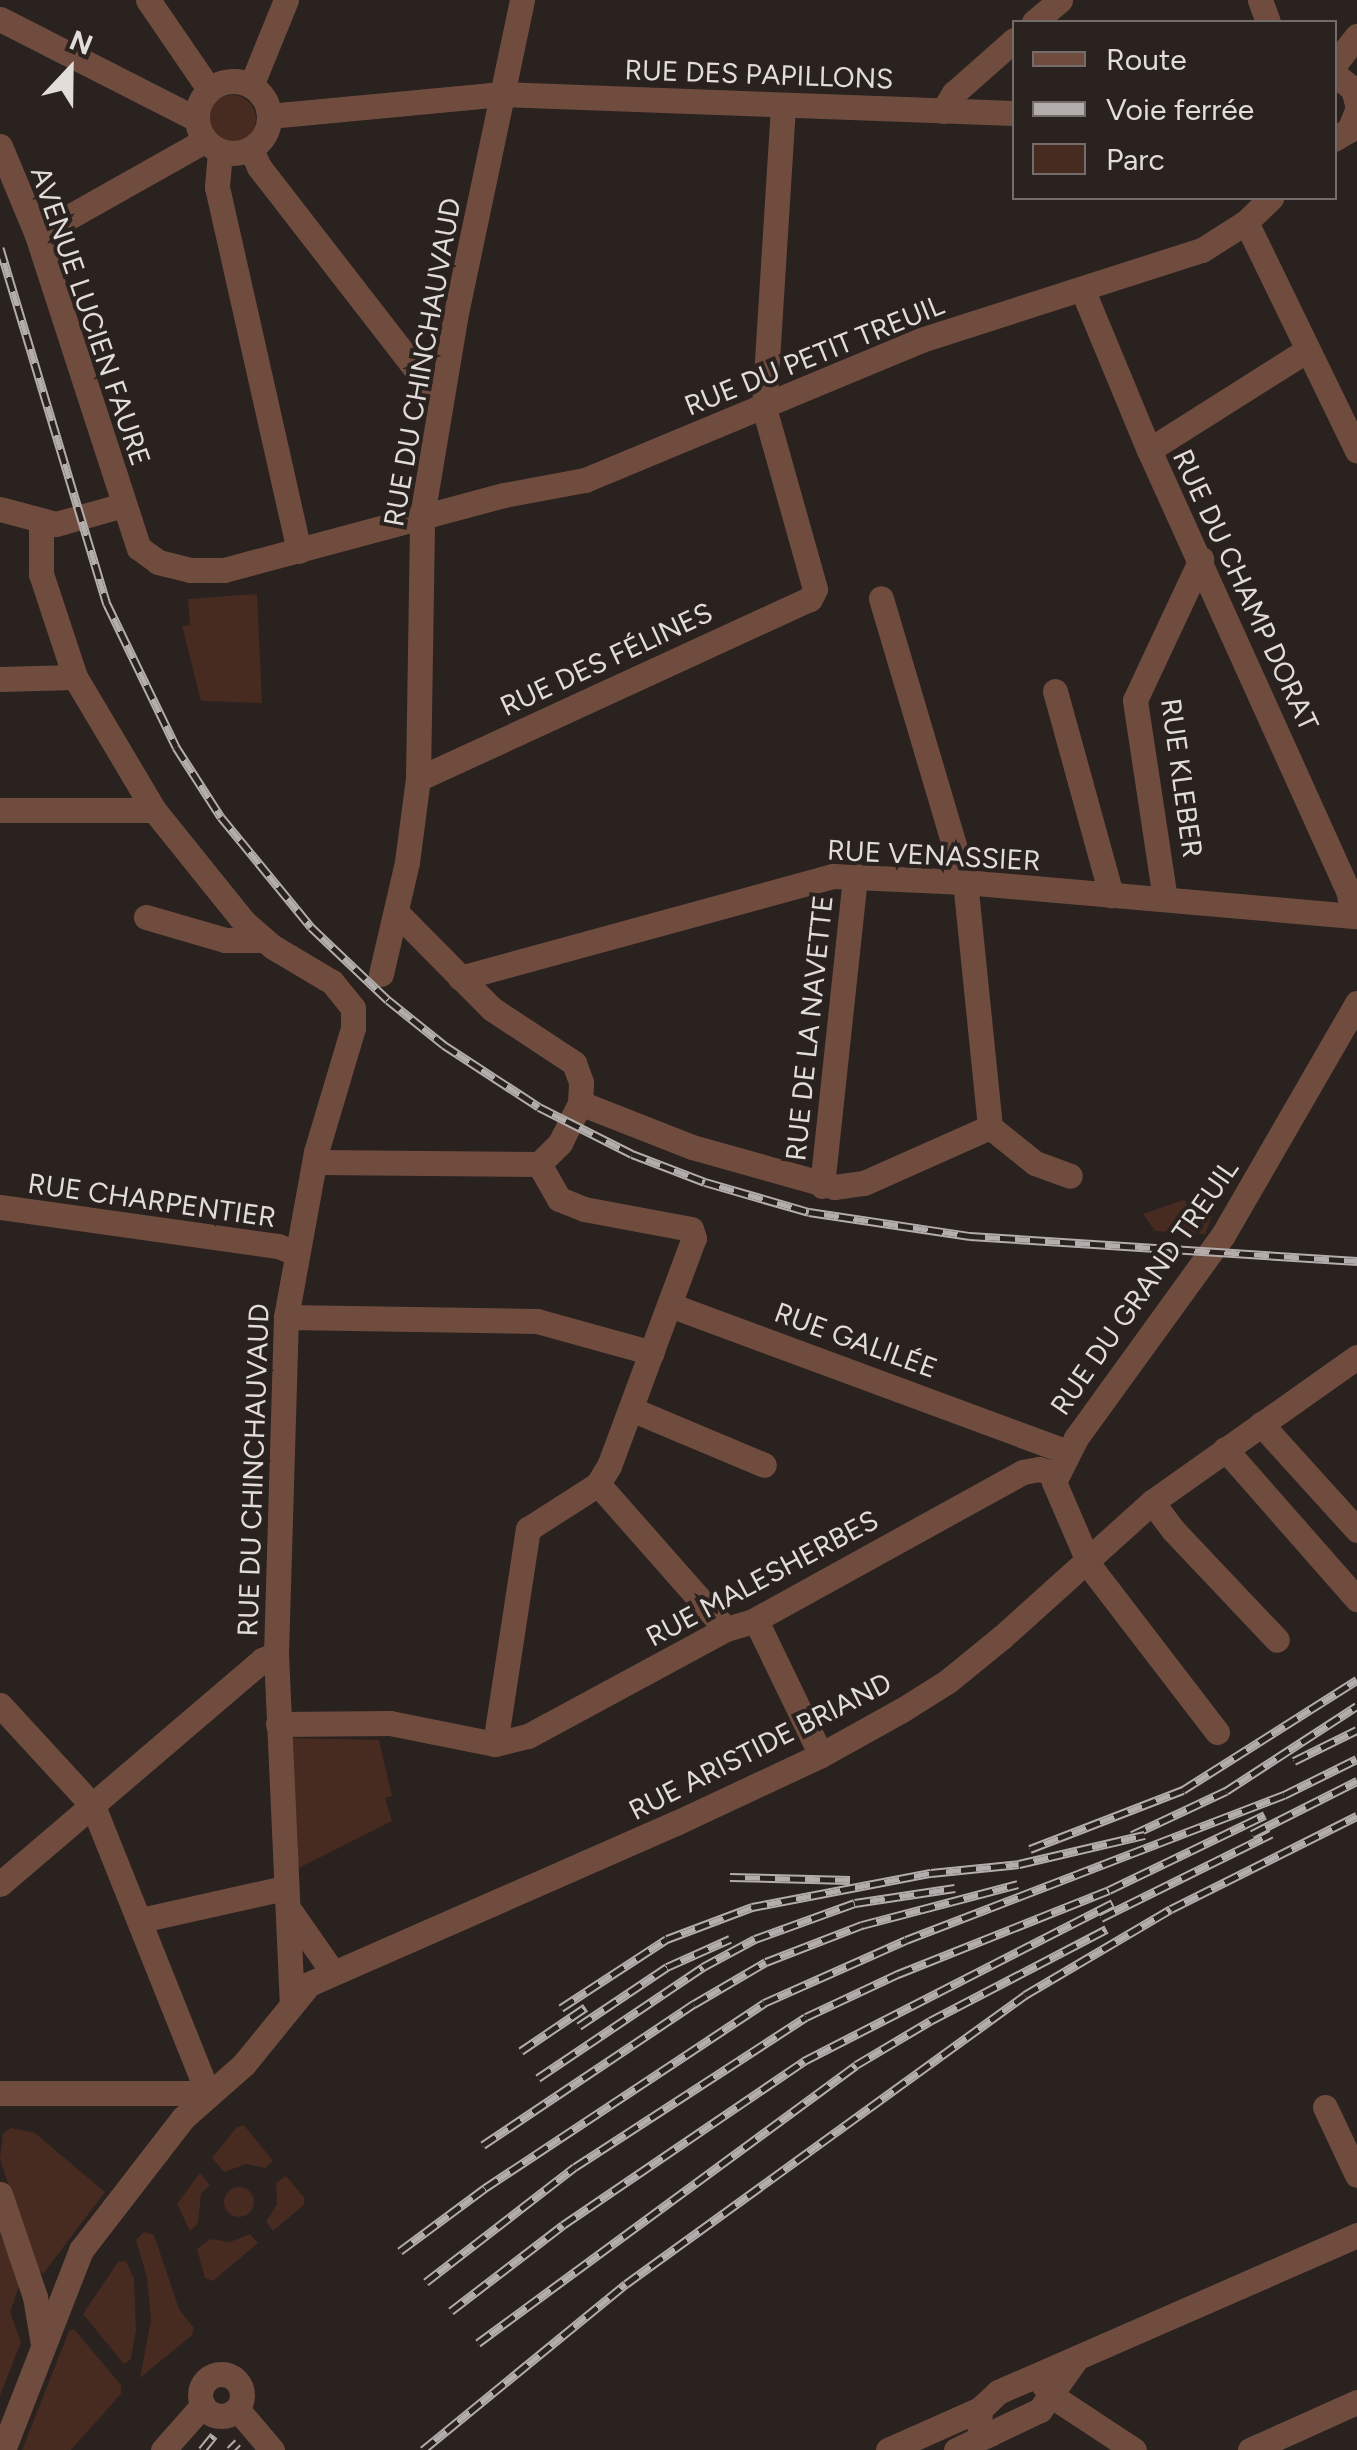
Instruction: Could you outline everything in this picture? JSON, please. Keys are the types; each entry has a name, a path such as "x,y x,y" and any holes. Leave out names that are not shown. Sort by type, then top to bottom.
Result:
{"street":[{"path":"148,0 209,89"},
{"path":"251,86 286,0"},
{"name":"RUE DU CHINCHAUVAUD","path":"382,974 418,779 422,516 440,394 522,0"},
{"path":"1036,20 1060,0"},
{"path":"0,20 207,137 251,149"},
{"path":"943,111 954,93 1012,42"},
{"path":"251,149 265,135 269,116 264,98 251,86 230,81 209,89 197,108 207,137 299,552"},
{"name":"RUE DES PAPILLONS","path":"269,116 502,94 1012,113"},
{"path":"764,408 782,106"},
{"path":"37,235 207,137"},
{"name":"AVENUE LUCIEN FAURE","path":"0,146 37,235 139,548 172,567 224,570 299,552"},
{"path":"251,149 259,167 432,390 440,394"},
{"name":"RUE DU PETIT TREUIL","path":"299,552 422,516 585,480 921,340 1202,250 1246,222 1269,200"},
{"path":"1246,222 1357,451"},
{"name":"RUE DU CHAMP DORAT","path":"1083,291 1149,450 1202,559 1348,890 1355,915"},
{"path":"1149,450 1307,350"},
{"name":"RUE DES FÉLINES","path":"418,779 810,599 815,589 764,408"},
{"path":"0,509 48,524 123,505"},
{"path":"48,524 41,574 75,676 154,810 209,883 262,940"},
{"name":"RUE KLEBER","path":"1165,899 1135,700 1202,559"},
{"path":"880,598 965,882 990,1128 1035,1163 1070,1176"},
{"path":"0,680 75,676"},
{"path":"1055,691 1111,895"},
{"path":"0,810 154,810"},
{"name":"RUE VENASSIER","path":"460,978 794,884 855,876 1355,915"},
{"name":"RUE DE LA NAVETTE","path":"822,1186 855,876"},
{"path":"317,1162 539,1164 560,1143 580,1103 581,1082 574,1063 506,1020 396,912"},
{"path":"146,917 225,940 262,940"},
{"name":"RUE DU CHINCHAUVAUD","path":"262,940 342,991 352,1008 350,1038 326,1109 295,1254 286,1317 276,1654 292,2002"},
{"name":"RUE DU GRAND TREUIL","path":"1054,1465 1222,1235 1357,1004"},
{"path":"580,1103 692,1147 822,1186 864,1183 990,1128"},
{"path":"278,1724 390,1723 495,1744 528,1530 598,1484 631,1409 694,1238 691,1229 584,1209 559,1199 539,1164"},
{"name":"RUE CHARPENTIER","path":"0,1208 278,1246 295,1254"},
{"name":"RUE GALILÉE","path":"670,1304 1022,1432 1054,1465"},
{"path":"286,1317 537,1321 652,1354"},
{"name":"RUE ARISTIDE BRIAND","path":"16,2420 42,2340 81,2250 164,2140 208,2092 244,2064 309,1984 570,1872 821,1755 948,1681 1152,1502 1357,1357"},
{"path":"631,1409 764,1464"},
{"path":"1261,1424 1357,1530"},
{"path":"1226,1449 1357,1599"},
{"path":"1054,1465 1055,1492 1086,1558 1217,1732"},
{"name":"RUE MALESHERBES","path":"495,1744 528,1736 726,1629 751,1622 1022,1472 1054,1465"},
{"path":"598,1484 726,1629"},
{"path":"1152,1502 1173,1530 1277,1640"},
{"path":"751,1622 759,1627 821,1755"},
{"path":"0,1884 262,1660 276,1654"},
{"path":"0,1705 92,1806 208,2092 5,2098"},
{"path":"140,1920 287,1899 332,1971"},
{"path":"1325,2107 1357,2175"},
{"path":"0,2194 42,2340"},
{"path":"888,2450 980,2409 998,2392 1036,2376 1044,2368 1074,2362 1357,2234"},
{"path":"956,2450 1040,2410 1074,2362"},
{"path":"163,2450 203,2406 203,2384 213,2375 226,2374 241,2386 238,2409 272,2450"},
{"path":"1036,2376 1052,2396 1134,2450"},
{"path":"1250,2450 1357,2402"},
{"path":"203,2406 220,2416 238,2409"},
{"path":"980,2409 979,2425 990,2434"},
{"path":"2,2450 16,2420"},
{"path":"12,2450 16,2420"}],"green space":[{"path":"232,95 249,102 256,119 249,136 232,143 215,136 208,119 215,102"},
{"path":"257,594 262,703 201,701 182,626 190,625 188,599"},
{"path":"1183,1200 1212,1216 1205,1234 1155,1231 1143,1214"},
{"path":"289,1738 379,1740 392,1796 385,1798 392,1821 295,1870"},
{"path":"244,2125 273,2161 265,2168 246,2164 224,2172 212,2158 237,2127"},
{"path":"11,2128 35,2133 105,2192 43,2274 36,2268 0,2159 3,2133"},
{"path":"200,2173 210,2185 201,2194 198,2223 190,2231 177,2204"},
{"path":"286,2176 304,2197 304,2205 273,2231 266,2222 277,2204 276,2183"},
{"path":"239,2187 250,2191 254,2202 250,2213 239,2217 228,2213 224,2202 228,2191"},
{"path":"144,2232 154,2235 179,2309 194,2328 192,2335 140,2378 151,2320 147,2277 136,2240"},
{"path":"0,2234 20,2284 10,2312 21,2342 0,2396"},
{"path":"250,2234 258,2243 213,2281 205,2278 197,2249 210,2239 230,2242"},
{"path":"126,2261 134,2279 136,2330 131,2359 124,2364 83,2314 118,2262"},
{"path":"74,2329 121,2385 121,2394 71,2450 22,2450 69,2331"}],"railway":[{"path":"0,248 107,604 176,747 221,817 311,927 388,1000 444,1045 539,1107 632,1154 705,1182 809,1212 970,1236 1357,1261"},
{"path":"1030,1849 1183,1790 1357,1680"},
{"path":"1132,1835 1226,1791 1357,1706"},
{"path":"1294,1761 1357,1730"},
{"path":"400,2251 485,2188 764,2003 906,1940 1284,1795 1357,1759"},
{"path":"1252,1834 1357,1781"},
{"path":"426,2282 575,2167 806,2017 898,1974 1109,1890 1265,1815"},
{"path":"423,2450 626,2284 1025,1995 1171,1909 1357,1816"},
{"path":"1101,1918 1271,1834"},
{"path":"561,2008 667,1939 752,1907 931,1873 1019,1864 1145,1835"},
{"path":"730,1877 850,1880"},
{"path":"483,2145 694,2004 766,1962 862,1925 1018,1884"},
{"path":"538,2078 703,1967 755,1939 855,1903 955,1888"},
{"path":"451,2311 563,2225 804,2061 1113,1903"},
{"path":"478,2343 856,2065 930,2021 1107,1929"},
{"path":"579,2026 667,1967 730,1939"},
{"path":"521,2051 586,2007"},
{"path":"202,2450 214,2435"},
{"path":"230,2450 238,2442"}]}
